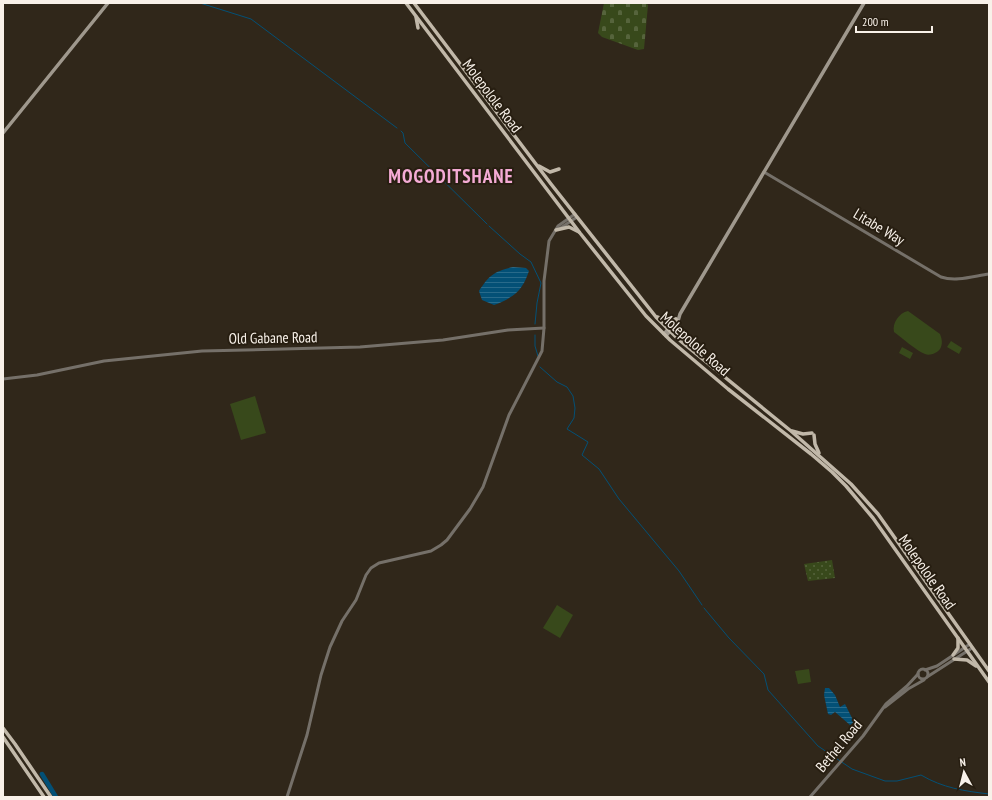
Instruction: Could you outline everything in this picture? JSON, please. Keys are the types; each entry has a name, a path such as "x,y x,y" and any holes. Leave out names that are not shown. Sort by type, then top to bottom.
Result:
{"main road":[{"path":"3,133 108,3"},
{"name":"Molepolole Road","path":"406,3 580,233 632,299 665,335 728,389 811,454 846,486 874,518 989,682"},
{"name":"Molepolole Road","path":"414,3 625,279 656,317 732,384 820,455 851,484 878,514 989,671"},
{"path":"665,335 677,320 864,3"},
{"path":"416,16 418,28"},
{"path":"479,88 484,100 482,103"},
{"path":"504,112 504,121"},
{"path":"538,166 550,172 559,169"},
{"path":"555,231 569,227 580,233"},
{"path":"625,279 626,273"},
{"path":"656,317 669,321 677,320"},
{"path":"677,320 679,331 685,344"},
{"path":"791,431 803,434 813,434 814,444 820,455"},
{"path":"958,636 958,648 952,658 967,660 980,669"},
{"path":"3,728 51,797"},
{"path":"3,737 44,797"},
{"path":"29,774 34,771"}],"street":[{"name":"Litabe Way","path":"764,172 941,277 958,279 989,274"},
{"path":"287,797 307,735 328,652 338,627 356,600 366,575 374,565 384,561 418,555 435,549 446,540 470,509 483,487 511,411 542,351 544,328 544,281 549,241 555,231 576,215"},
{"name":"Old Gabane Road","path":"3,380 37,375 111,360 202,350 382,346 442,340 508,330 544,328"},
{"path":"952,658 948,658 937,666 920,670 918,674 919,678 924,680 952,658 971,646"},
{"path":"925,670 928,674 927,677"},
{"name":"Bethel Road","path":"810,797 863,736 883,707 918,674"},
{"name":"Bethel Road","path":"883,707 924,680"}],"green space":[{"path":"604,3 646,3 648,5 644,49 638,50 602,37 598,33"},
{"path":"908,311 940,334 942,345 937,352 927,355 894,332 894,325 899,316"},
{"path":"951,341 962,348 959,354 947,347"},
{"path":"902,347 913,353 910,359 899,353"},
{"path":"255,396 266,433 241,440 230,404"},
{"path":"832,560 835,578 808,581 804,564"},
{"path":"557,605 573,615 560,638 543,628"},
{"path":"809,669 811,682 798,684 795,671"}],"water":[{"path":"513,267 526,268 529,271 520,289 510,298 494,305 482,300 479,291 489,277 497,272"},
{"path":"825,688 829,688 835,695 840,707 845,704 854,722 850,725 835,712 831,715 828,714 824,695"}],"waterway":[{"path":"200,3 251,19 397,128"},
{"path":"401,131 403,133 405,143 487,224"},
{"path":"489,226 531,262 541,283 535,324"},
{"path":"535,335 535,346 538,356"},
{"path":"540,367 557,382 567,387 573,396 575,408 574,418 567,429 588,442 582,455 599,469 619,499 679,571 702,605"},
{"path":"704,608 729,638 764,674 768,690 818,746 852,769 885,781 897,781 921,775 937,783 954,788 989,794"},
{"path":"42,774 56,797"}],"district":[{"name":"MOGODITSHANE","path":"451,176"}]}
